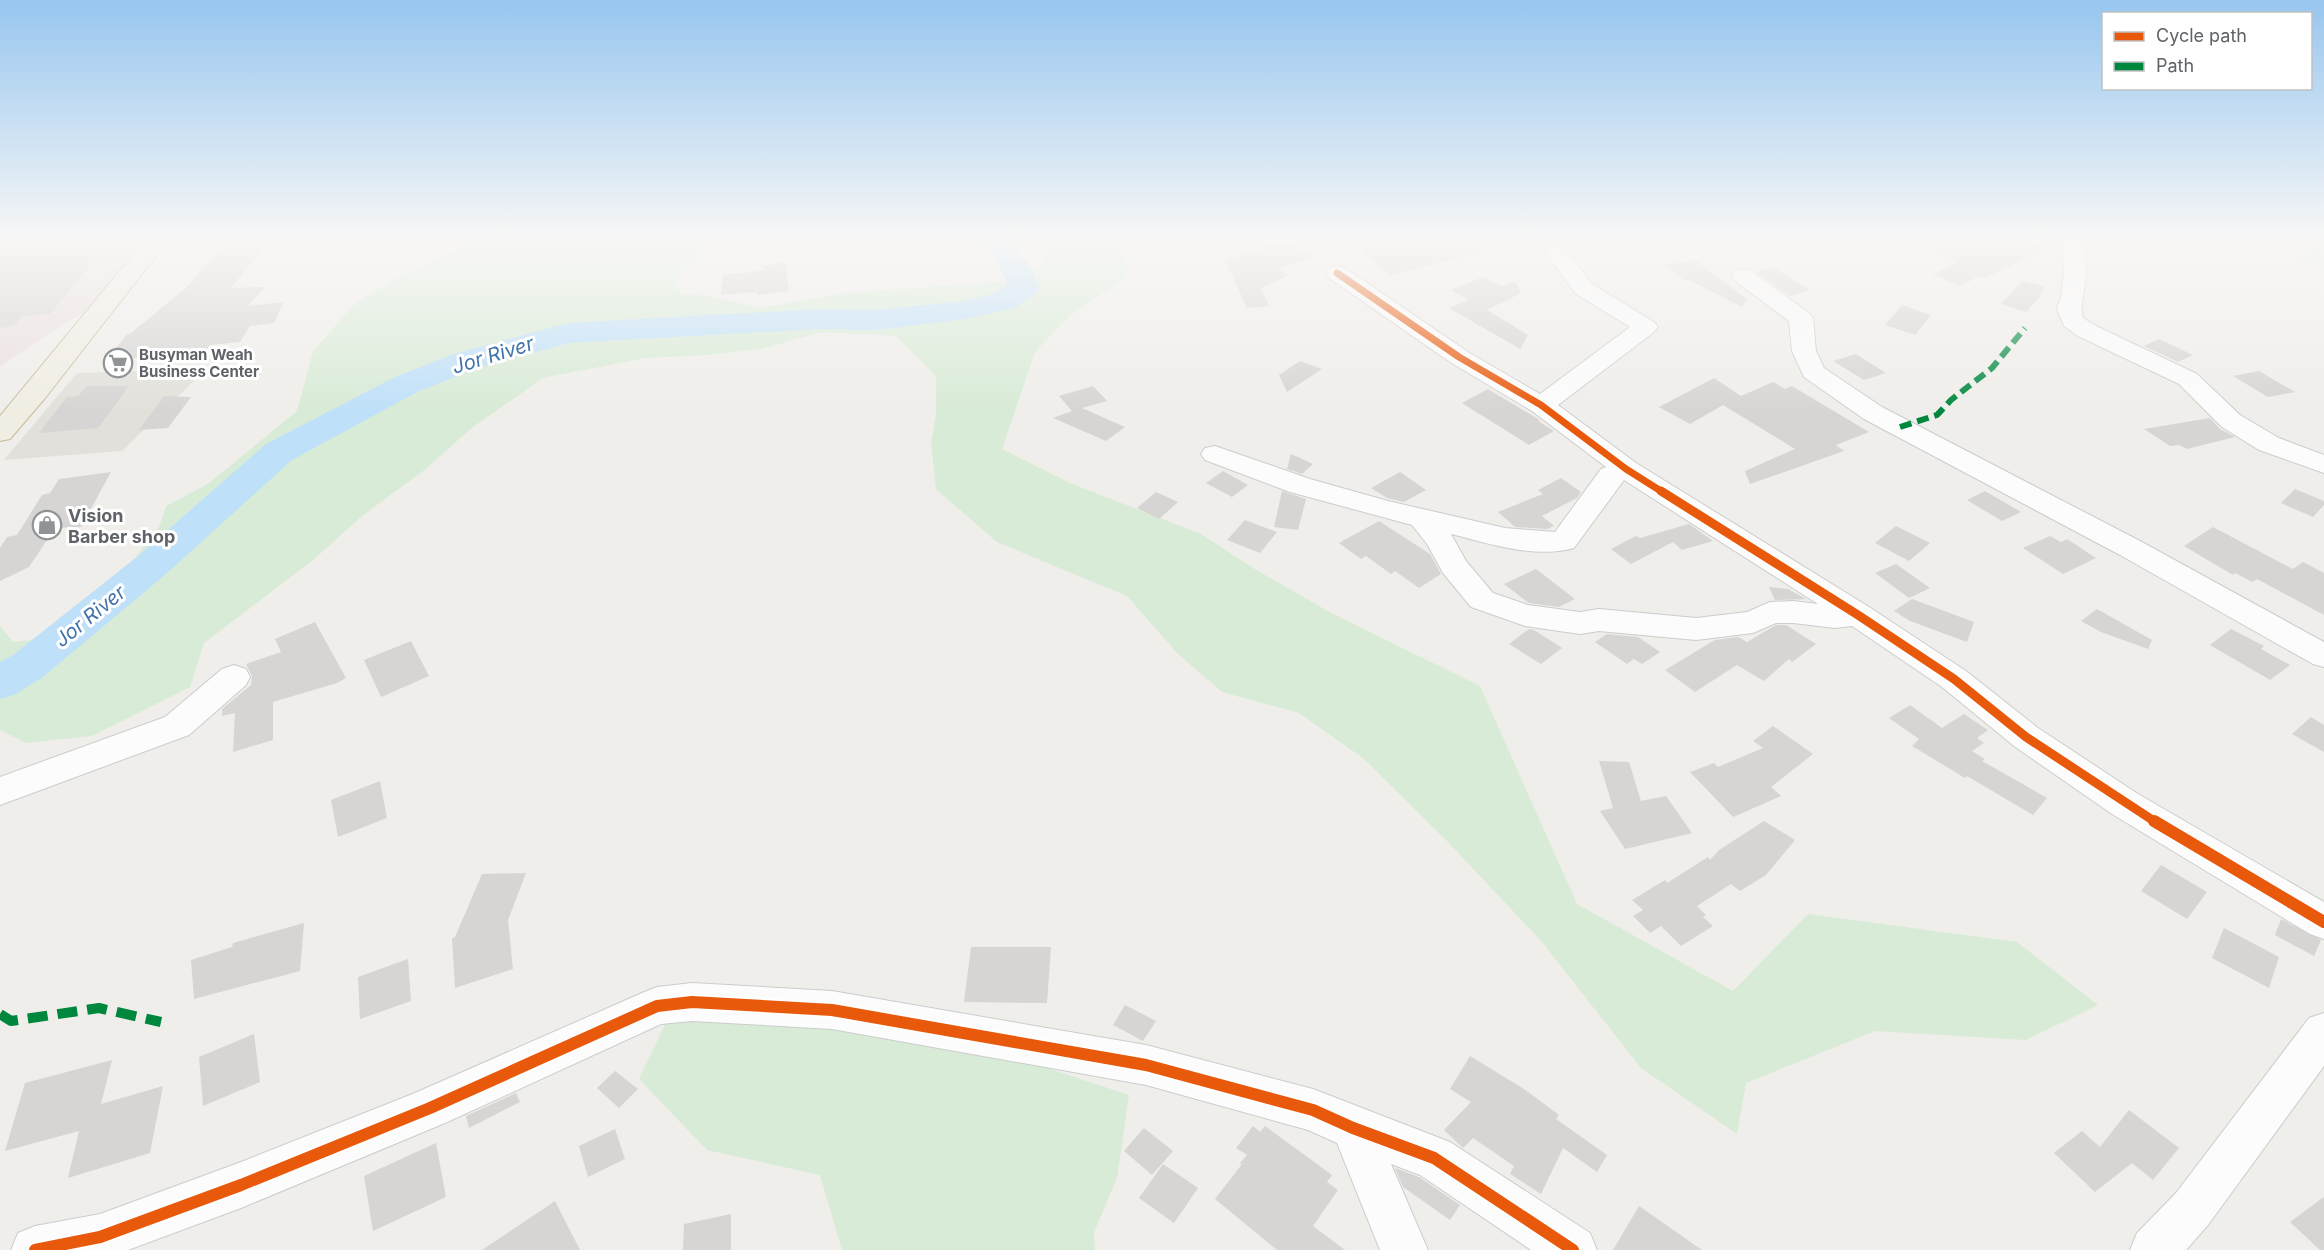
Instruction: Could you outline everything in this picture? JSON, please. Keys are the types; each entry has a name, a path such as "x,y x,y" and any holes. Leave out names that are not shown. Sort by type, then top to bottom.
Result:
{"highway":[{"path":"0,433 37,391 112,296"}],"street":[{"path":"1371,296 1459,357 1541,405 1626,469 1858,615 1954,679 2026,736 2124,804 2324,922"},
{"path":"1541,405 1646,327 1596,296"},
{"path":"1771,296 1801,318 1804,351 1813,372 1873,413 2130,548 2324,656"},
{"path":"2073,296 2069,309 2072,321 2087,331 2188,379 2231,421 2269,444 2324,465"},
{"path":"1215,454 1264,475 1422,518 1540,544 1564,542 1611,475 1626,469"},
{"path":"1422,518 1440,540 1454,566 1482,600 1525,615 1580,623 1599,620 1695,629 1753,622 1770,613 1792,612 1835,617 1858,615"},
{"path":"0,792 177,726 234,677"},
{"path":"36,1250 100,1237 241,1185 430,1108 657,1005 692,1002 832,1010 1146,1065 1313,1110 1353,1128 1434,1158 1573,1250"},
{"path":"2154,1250 2192,1209 2324,1032"},
{"path":"1353,1128 1404,1250"}],"shaded area":[{"path":"0,296 104,296 98,303 0,366"},
{"path":"206,369 122,451 4,460 77,373"}],"green space":[{"path":"367,296 708,296 760,308 825,296 1099,296 1070,315 1035,352 1002,449 1070,483 1201,534 1253,568 1331,613 1480,686 1577,904 1733,991 1808,914 2017,942 2098,1005 2026,1040 1875,1031 1746,1083 1737,1134 1641,1068 1542,942 1448,842 1363,758 1299,713 1222,692 1178,654 1127,596 997,542 936,489 931,444 936,415 936,376 896,336 822,332 761,349 708,355 645,358 543,378 473,427 423,471 362,516 313,560 204,643 190,687 92,736 26,743 0,730 0,626 13,642 70,636 104,598 159,527 166,506 208,484 297,411 313,351 356,303"},
{"path":"786,1014 907,1043 1038,1065 1129,1095 1117,1178 1094,1232 1095,1250 842,1250 820,1175 707,1150 639,1079 669,1016"}],"building":[{"path":"0,296 65,296 50,314 22,316 14,326 0,328"},
{"path":"176,296 257,296 248,306 284,302 274,323 250,326 240,342 210,345 207,350 108,361 127,334"},
{"path":"1242,296 1265,296 1269,306 1247,308"},
{"path":"1462,296 1514,296 1487,310 1528,335 1520,349 1449,308 1469,300"},
{"path":"1721,296 1743,296 1747,299 1742,307"},
{"path":"2008,296 2040,296 2026,312 2001,304"},
{"path":"1902,305 1931,315 1915,335 1885,325"},
{"path":"2159,339 2193,355 2178,362 2144,346"},
{"path":"1856,354 1886,373 1864,380 1833,361"},
{"path":"1300,361 1322,369 1287,392 1279,375"},
{"path":"2259,371 2295,392 2268,397 2233,376"},
{"path":"1714,378 1741,396 1773,382 1785,389 1792,386 1869,432 1836,445 1844,451 1750,484 1745,471 1795,449 1723,405 1690,424 1659,407"},
{"path":"87,386 129,386 98,428 39,433 67,397 78,396"},
{"path":"1093,386 1107,401 1082,408 1125,427 1106,441 1053,418 1072,411 1059,396"},
{"path":"1488,389 1554,431 1529,445 1462,403"},
{"path":"164,396 191,397 168,428 139,430"},
{"path":"2210,418 2220,429 2235,437 2187,449 2179,445 2170,446 2144,429"},
{"path":"1291,454 1313,464 1302,474 1287,469"},
{"path":"1223,471 1248,485 1232,497 1206,483"},
{"path":"111,472 81,527 55,528 29,567 0,581 0,548 7,537 17,535 42,495 50,493 59,479"},
{"path":"1400,472 1426,490 1404,502 1387,498 1371,488"},
{"path":"1561,478 1581,492 1577,498 1542,516 1554,526 1547,529 1515,527 1498,512 1543,494 1538,490"},
{"path":"2295,489 2324,501 2324,505 2313,517 2281,503"},
{"path":"1282,491 1306,499 1298,530 1274,527"},
{"path":"1985,491 2021,512 2002,521 1967,500"},
{"path":"1156,492 1178,502 1159,519 1137,508"},
{"path":"1245,520 1277,532 1260,553 1227,540"},
{"path":"1379,521 1430,554 1441,574 1419,588 1395,571 1391,574 1366,556 1361,559 1339,543"},
{"path":"1689,524 1713,541 1682,550 1673,542 1631,564 1611,549 1636,536 1640,538"},
{"path":"1896,526 1930,543 1909,561 1875,543"},
{"path":"2213,527 2293,569 2303,562 2324,573 2324,615 2257,579 2252,582 2235,573 2233,575 2184,546"},
{"path":"2050,536 2061,542 2067,539 2096,558 2063,574 2023,548"},
{"path":"1896,564 1930,588 1909,598 1875,573"},
{"path":"1536,569 1575,599 1559,607 1529,603 1504,584"},
{"path":"1769,587 1788,589 1806,599 1775,600"},
{"path":"1912,599 1974,622 1967,642 1910,621 1894,611"},
{"path":"2097,609 2152,640 2148,649 2101,632 2081,621"},
{"path":"315,622 346,678 337,683 273,702 273,740 233,752 235,713 222,716 222,709 251,685 252,676 246,664 281,652 275,639"},
{"path":"1776,625 1786,625 1816,644 1792,662 1789,659 1764,681 1737,665 1695,692 1665,670 1715,640 1738,637 1747,642"},
{"path":"1529,629 1562,648 1541,664 1509,644"},
{"path":"2231,629 2264,646 2261,649 2290,665 2270,680 2210,645"},
{"path":"1607,634 1638,637 1660,652 1642,664 1634,659 1627,664 1595,642"},
{"path":"411,641 429,676 381,697 364,660"},
{"path":"1910,705 1942,728 1964,714 1988,730 1977,738 1984,743 1972,751 1985,759 1982,761 2047,798 2033,815 1912,746 1919,739 1889,718"},
{"path":"2311,717 2324,725 2324,752 2292,734"},
{"path":"1773,726 1813,754 1771,787 1781,796 1733,817 1690,772 1714,763 1718,767 1763,748 1753,741"},
{"path":"1599,761 1629,762 1641,801 1666,796 1692,833 1625,849 1600,811 1613,808"},
{"path":"380,781 387,818 338,837 331,800"},
{"path":"1764,821 1795,840 1766,875 1740,891 1731,884 1697,906 1706,915 1703,917 1713,926 1681,946 1661,926 1650,933 1633,916 1643,910 1632,900 1665,880 1667,883 1708,857 1710,860 1719,850"},
{"path":"2161,865 2207,892 2187,919 2141,891"},
{"path":"526,873 508,920 513,969 455,988 452,938 455,937 482,874"},
{"path":"2281,919 2321,940 2314,956 2275,935"},
{"path":"304,923 300,971 194,999 191,960 232,947 233,943"},
{"path":"2224,928 2279,957 2269,988 2212,958"},
{"path":"971,947 1051,947 1047,1003 964,1002"},
{"path":"408,959 411,1001 360,1019 358,977"},
{"path":"1125,1005 1156,1021 1143,1041 1113,1025"},
{"path":"254,1034 260,1082 203,1106 199,1057"},
{"path":"1470,1056 1524,1089 1559,1115 1556,1119 1607,1155 1597,1172 1563,1148 1541,1194 1510,1174 1514,1166 1473,1138 1463,1148 1444,1130 1471,1102 1450,1089"},
{"path":"112,1060 101,1104 163,1086 150,1153 68,1178 79,1131 5,1151 25,1083"},
{"path":"615,1071 638,1089 619,1108 597,1088"},
{"path":"516,1093 520,1102 469,1128 466,1116"},
{"path":"2129,1110 2179,1148 2153,1180 2132,1163 2095,1192 2054,1153 2082,1131 2100,1147"},
{"path":"1253,1126 1260,1132 1265,1126 1332,1175 1327,1182 1338,1190 1313,1226 1345,1250 1277,1250 1215,1199 1247,1155 1236,1148"},
{"path":"1144,1128 1173,1151 1152,1175 1124,1151"},
{"path":"615,1129 625,1159 588,1177 579,1146"},
{"path":"436,1143 446,1197 373,1231 364,1176"},
{"path":"1163,1164 1198,1188 1174,1223 1139,1198"},
{"path":"1395,1168 1419,1177 1460,1205 1450,1220 1403,1187"},
{"path":"2324,1197 2324,1250 2320,1250 2290,1222"},
{"path":"555,1201 580,1250 482,1250"},
{"path":"1639,1206 1702,1250 1613,1250"},
{"path":"731,1214 731,1250 683,1250 684,1224"}],"waterway":[{"name":"Jor River","path":"0,683 28,666 152,565 279,452 407,384 466,361 568,333 819,319 874,320 966,310 1003,301 1011,296"}],"marked path":[{"path":"1900,427 1937,415 1951,400 1992,368 2025,328"},
{"path":"0,1014 11,1021 99,1008 161,1022"}],"cycle path":[{"path":"1371,296 1459,357 1541,405 1626,469 1858,615 1954,679 2026,737 2125,804 2324,922"},
{"path":"35,1250 100,1237 241,1185 430,1108 657,1006 692,1002 832,1010 1146,1065 1313,1110 1353,1128 1434,1158 1573,1250"}],"place":[{"name":"Busyman Weah Business Center","path":"118,363"},
{"name":"Vision Barber shop","path":"47,525"}]}
